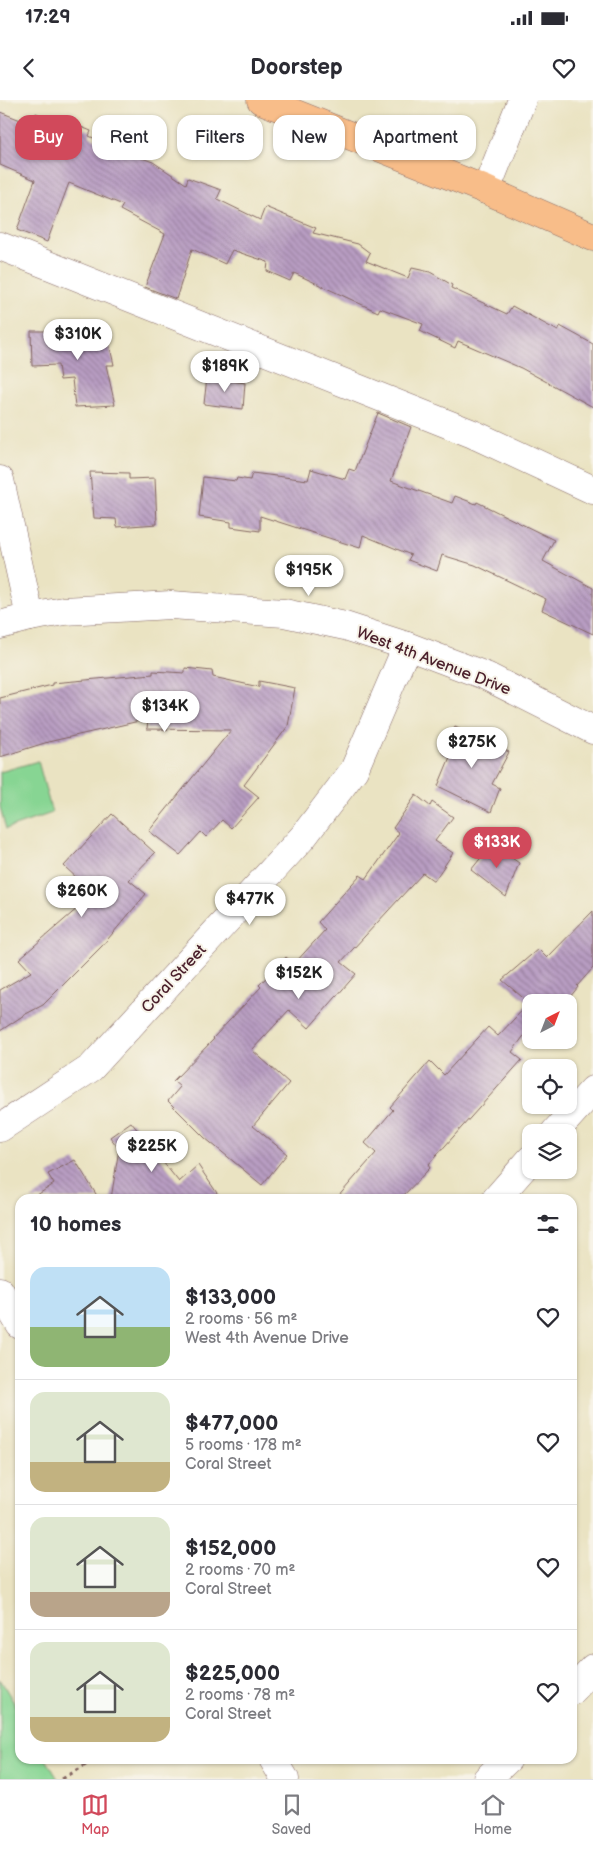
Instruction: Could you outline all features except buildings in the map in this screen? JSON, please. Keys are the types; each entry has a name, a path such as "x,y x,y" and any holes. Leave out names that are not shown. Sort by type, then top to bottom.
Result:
{"main road":[{"path":"261,100 486,190 593,237"}],"street":[{"path":"486,190 522,100"},
{"path":"0,246 473,434 593,490"},
{"path":"0,480 30,618"},
{"name":"West 4th Avenue Drive","path":"0,625 64,611 171,605 275,612 345,626 407,646 486,676 593,730"},
{"name":"Coral Street","path":"0,1128 91,1068 303,837 354,770 407,646"},
{"path":"562,1124 593,1090"},
{"path":"500,1194 522,1169"},
{"path":"0,1291 15,1316"},
{"path":"577,1686 593,1668"},
{"path":"276,1764 285,1779"},
{"path":"487,1779 503,1764"}],"path":[{"path":"62,1779 88,1764"}],"green space":[{"path":"38,761 52,813 6,829 0,807 0,772"},
{"path":"0,1679 15,1704 15,1764 49,1764 58,1779 0,1779"}]}
